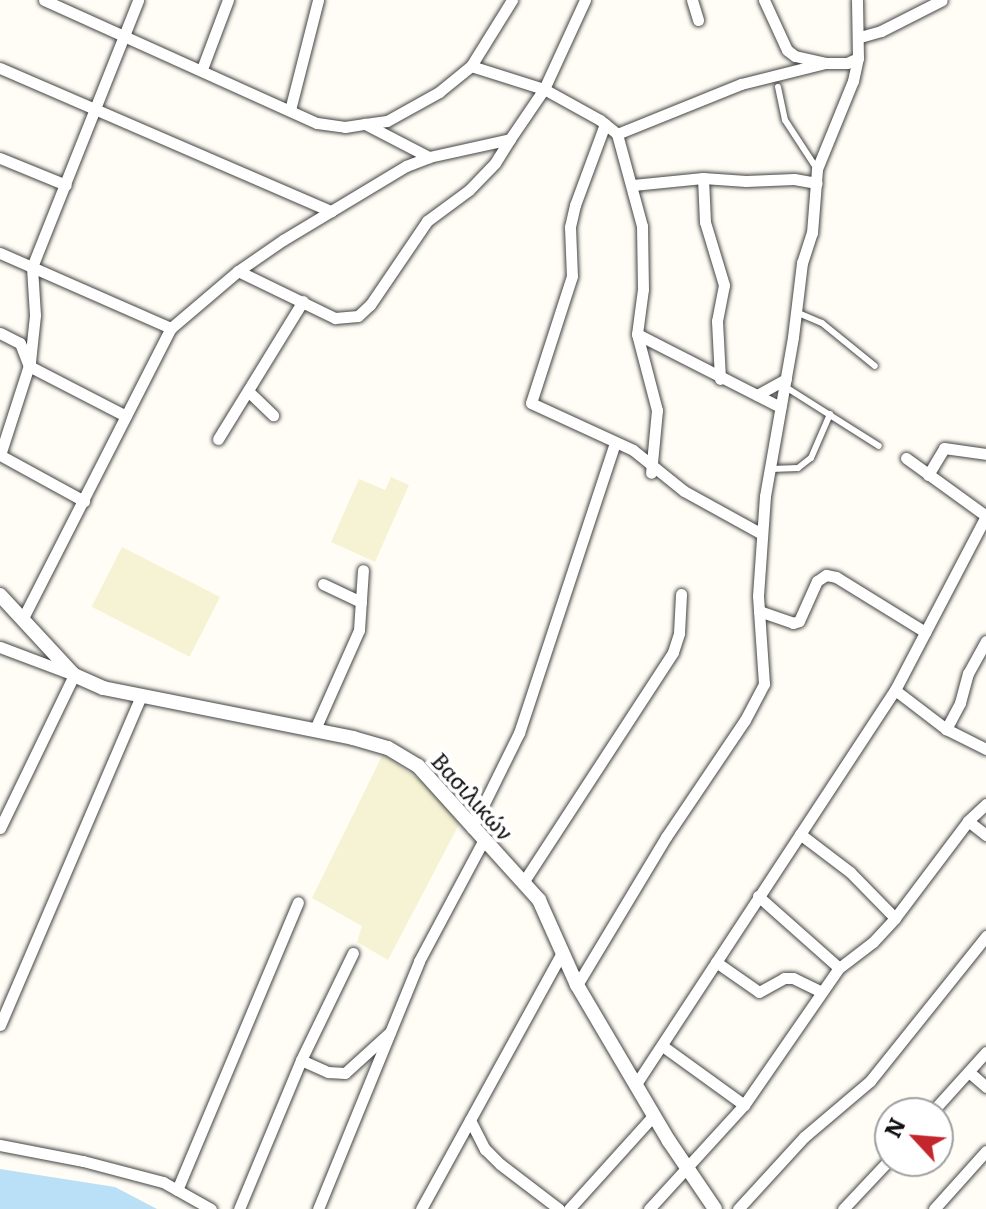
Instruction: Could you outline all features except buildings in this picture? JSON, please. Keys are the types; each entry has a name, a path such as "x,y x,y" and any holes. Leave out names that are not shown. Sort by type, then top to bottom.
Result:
{"street":[{"path":"44,0 317,123 345,127 387,121 439,92 471,66 512,0"},
{"path":"84,501 0,455 29,366 35,315 32,267 138,0"},
{"path":"202,69 228,0"},
{"path":"290,110 318,0"},
{"path":"238,271 335,318 358,316 370,305 427,221 481,179 510,139 544,89 585,0"},
{"path":"692,0 698,20"},
{"path":"764,0 787,50 806,60 825,63 847,63 858,58"},
{"path":"577,985 666,837 760,695 764,684 759,611 760,533 817,169 853,81 858,58 857,0"},
{"path":"860,37 881,31 942,0"},
{"path":"617,134 741,84 825,63"},
{"path":"471,66 544,89 617,134 642,226 642,309 637,334 657,410 652,468"},
{"path":"0,68 331,211"},
{"path":"365,124 429,157"},
{"path":"605,124 575,205 570,227 572,276 531,403 615,442 698,499 760,533"},
{"path":"23,618 171,328 238,271 406,166 429,157 510,139"},
{"path":"0,158 66,185"},
{"path":"633,185 703,178 794,179 817,183"},
{"path":"703,178 705,222 724,285 717,321 720,379"},
{"path":"0,253 171,328"},
{"path":"218,439 303,301"},
{"path":"0,333 20,343 29,366 126,416"},
{"path":"637,334 780,407"},
{"path":"757,395 785,383"},
{"path":"248,391 273,415"},
{"path":"472,828 519,733 615,442"},
{"path":"928,475 944,448 986,454"},
{"path":"636,1084 664,1047 758,896 895,690 986,516 906,458"},
{"path":"315,729 359,630 363,570"},
{"path":"759,611 793,623 799,621 817,581 826,575 925,632"},
{"path":"323,584 361,602"},
{"path":"524,881 673,652 679,633 681,594"},
{"name":"Βασιλικών","path":"0,595 74,675 103,688 140,698 315,729 388,748 409,759 539,900 577,985 654,1115 715,1209"},
{"path":"946,729 960,703 968,673 986,641"},
{"path":"0,647 74,675 0,828"},
{"path":"895,690 946,729 986,749"},
{"path":"0,1025 140,698"},
{"path":"649,1209 744,1105 839,968 873,942 895,918 968,821 986,804"},
{"path":"968,821 986,835"},
{"path":"800,834 850,872 895,918"},
{"path":"318,1209 419,961 483,841"},
{"path":"758,896 839,968"},
{"path":"177,1190 298,902"},
{"path":"738,1209 804,1137 870,1081 986,936"},
{"path":"421,1209 563,951"},
{"path":"239,1209 301,1060 353,953"},
{"path":"716,962 759,992 784,978 793,978 822,992"},
{"path":"301,1060 328,1072 345,1073 393,1030"},
{"path":"664,1047 744,1105"},
{"path":"946,1097 986,1052"},
{"path":"969,1072 986,1087"},
{"path":"569,1209 654,1115"},
{"path":"470,1120 485,1149 559,1209"},
{"path":"0,1145 119,1169 177,1190 211,1209"},
{"path":"934,1209 986,1151"},
{"path":"843,1209 874,1176"}],"lane":[{"path":"778,87 785,120 817,169"},
{"path":"796,312 822,323 875,366"},
{"path":"785,383 879,446"},
{"path":"771,469 798,468 811,458 830,414"}],"shaded area":[{"path":"391,477 409,485 375,562 331,542 359,479 385,490"},
{"path":"122,547 220,597 190,657 92,607"},
{"path":"383,754 465,813 388,960 357,942 362,926 312,898"}],"water":[{"path":"0,1169 115,1187 157,1209 0,1209"}]}
